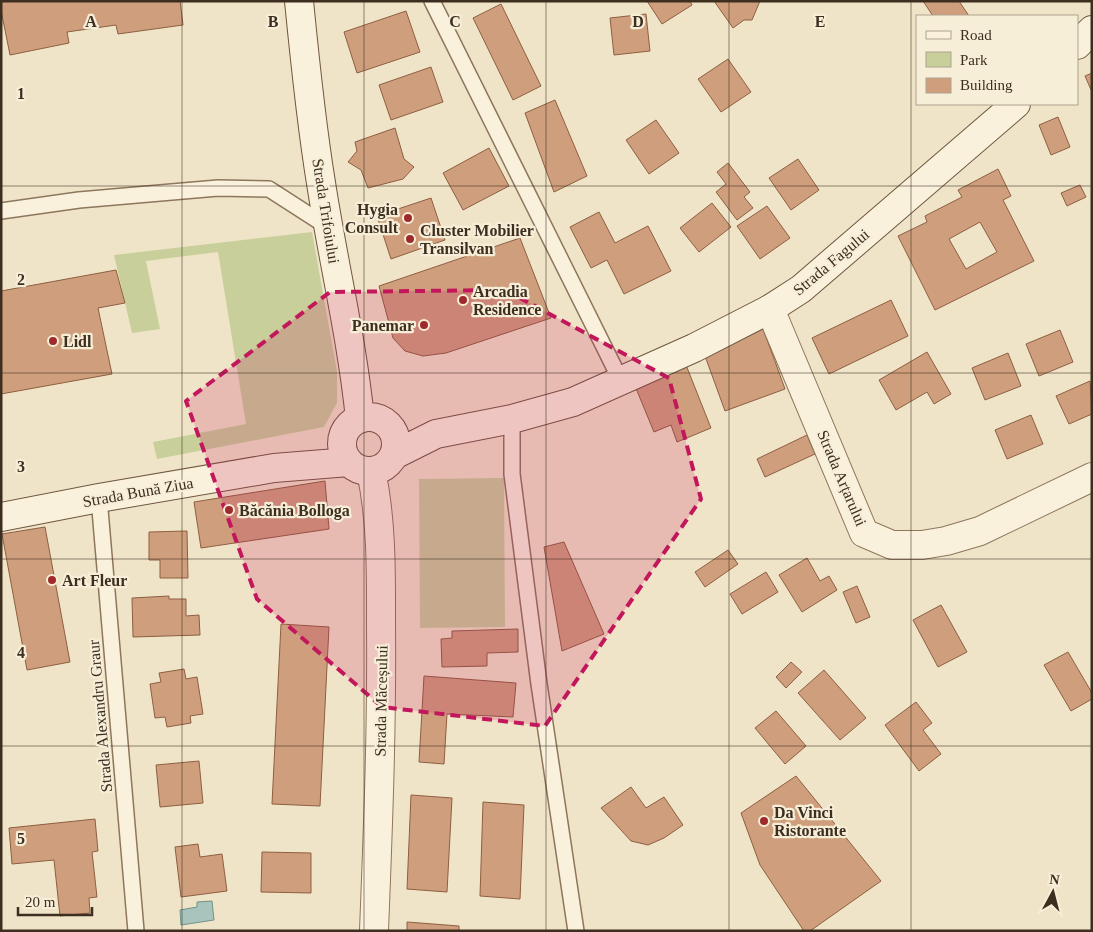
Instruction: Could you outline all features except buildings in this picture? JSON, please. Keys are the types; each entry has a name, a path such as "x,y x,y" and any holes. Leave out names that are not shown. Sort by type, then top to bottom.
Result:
{"main road":[{"name":"Strada Trifoiului","path":"300,1 307,80 328,226 352,352 352,427"},
{"path":"1078,44 1092,30"},
{"name":"Strada Fagului","path":"394,455 436,434 512,419 573,402 694,348 770,309 801,289 1015,105"},
{"name":"Strada Arțarului","path":"770,309 864,533 892,545 922,545 946,541 980,532 1092,476"},
{"path":"375,418 388,424 396,438 396,447 394,455 385,466 360,466 343,449 352,427 375,418"},
{"name":"Strada Fagului","path":"388,424 436,434"},
{"name":"Strada Bună Ziua","path":"274,468 352,427"},
{"name":"Strada Bună Ziua","path":"1,517 274,468 360,466"},
{"name":"Strada Măceșului","path":"360,466 376,491 381,550 382,689 374,931"}],"lane":[{"path":"432,1 621,380"},
{"path":"1,211 79,200 218,188 269,189 328,226"},
{"path":"512,419 512,474 539,684 576,931"},
{"name":"Strada Alexandru Graur","path":"99,498 136,931"}],"highlighted area":[{"path":"505,290 669,378 701,499 545,726 382,707 257,599 186,401 330,292"}],"green space":[{"path":"312,232 337,371 337,403 324,427 157,459 153,442 246,424 218,252 146,261 160,329 132,333 114,255"},
{"path":"504,478 505,627 420,628 419,479"}],"water":[{"path":"212,901 214,920 181,925 180,910 197,907 197,902"}],"place":[{"name":"Hygia Consult","path":"408,218"},
{"name":"Cluster Mobilier Transilvan","path":"410,239"},
{"name":"Arcadia Residence","path":"463,300"},
{"name":"Panemar","path":"424,325"},
{"name":"Lidl","path":"53,341"},
{"name":"Băcănia Bolloga","path":"229,510"},
{"name":"Art Fleur","path":"52,580"},
{"name":"Da Vinci Ristorante","path":"764,821"}]}
